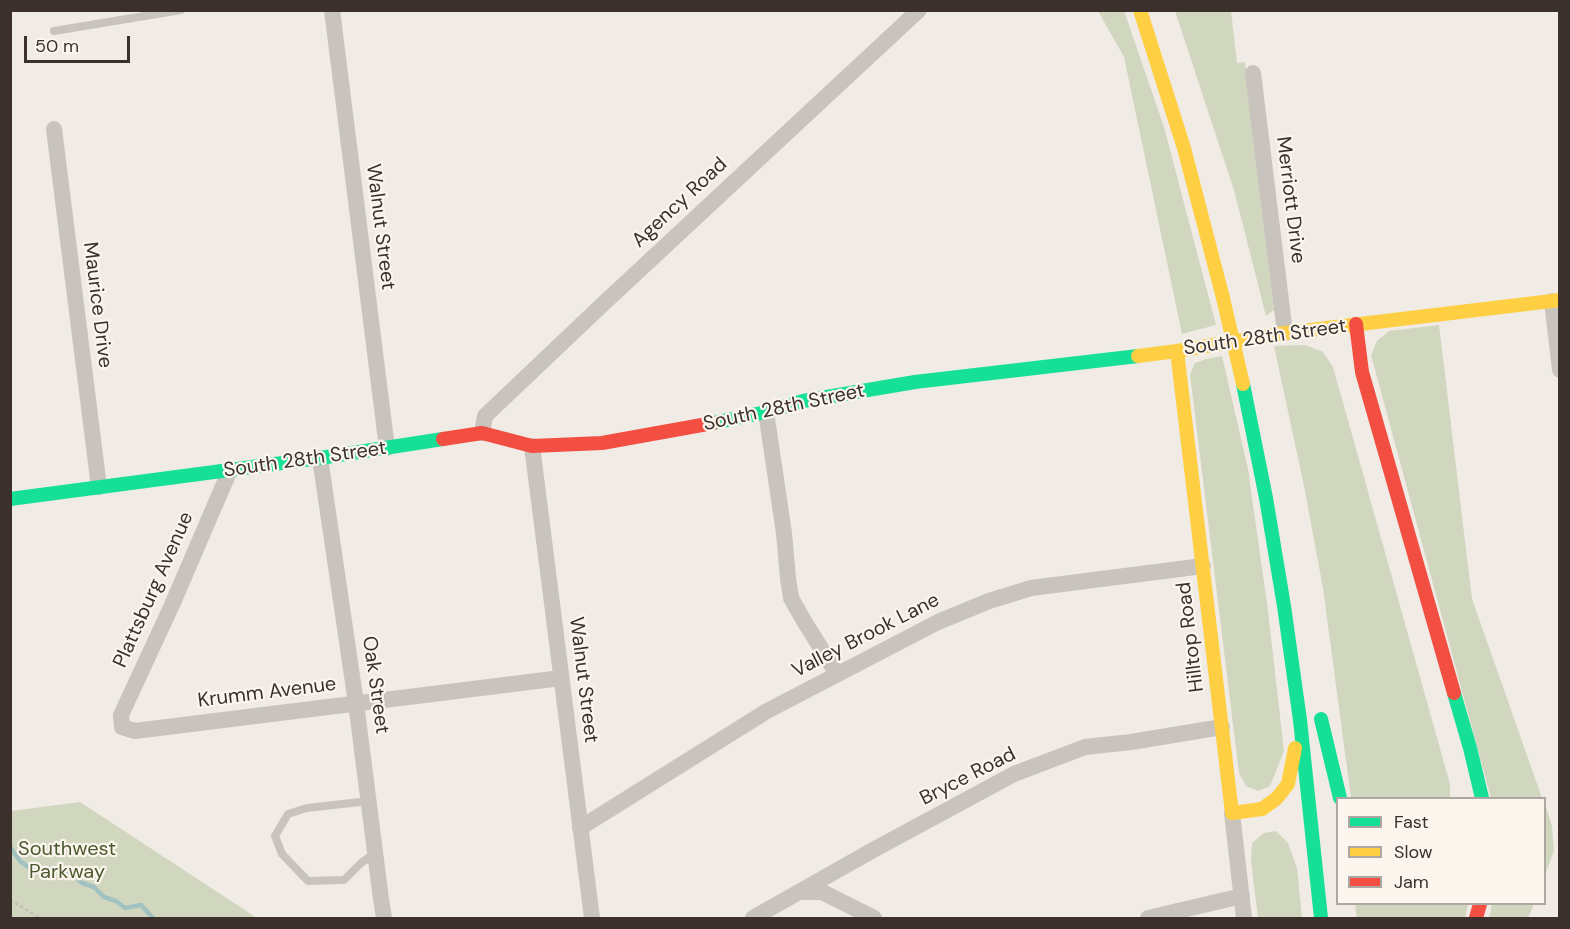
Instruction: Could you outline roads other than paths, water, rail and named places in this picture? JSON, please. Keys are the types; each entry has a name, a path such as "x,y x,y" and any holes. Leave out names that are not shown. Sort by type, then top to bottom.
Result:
{"main road":[{"path":"1140,10 1184,148 1223,298 1266,498 1284,606 1299,720 1321,918"},
{"name":"South 28th Street","path":"10,499 482,434 532,446 602,443 766,412 803,401 915,382 1177,351 1286,333 1341,332 1356,324 1556,301"},
{"path":"1356,324 1362,372 1470,748 1482,797"},
{"path":"1251,326 1256,348"},
{"name":"Hilltop Road","path":"1177,351 1232,813"},
{"path":"1330,812 1320,713 1340,797"},
{"path":"1232,813 1262,809 1277,798 1288,784 1299,720"},
{"path":"1262,809 1278,816"},
{"path":"1301,841 1318,888"}],"street":[{"name":"Walnut Street","path":"332,10 387,448"},
{"name":"Agency Road","path":"482,434 484,416 919,10"},
{"name":"Merriott Drive","path":"1253,73 1286,333"},
{"name":"Maurice Drive","path":"54,129 99,487"},
{"path":"1556,301 1560,370"},
{"path":"766,412 791,598 837,674"},
{"name":"Walnut Street","path":"532,446 592,918"},
{"name":"Oak Street","path":"320,458 357,703 384,918"},
{"name":"Plattsburg Avenue","path":"122,728 121,715 230,470"},
{"name":"Valley Brook Lane","path":"580,828 767,711 938,622 989,601 1031,588 1203,566"},
{"name":"Krumm Avenue","path":"122,728 135,731 561,678"},
{"name":"Bryce Road","path":"753,918 885,843 1014,774 1085,747 1222,727"},
{"name":"Hilltop Road","path":"1232,813 1244,918"},
{"path":"800,892 822,892 874,918"},
{"path":"1148,918 1242,896"}],"lane":[{"path":"54,31 181,10"},
{"path":"369,801 307,808 288,814 275,836 282,854 308,881 344,880 375,853"}],"waterway":[{"path":"10,847 20,861 31,869 65,870 82,883 94,887 104,897 116,901 125,908 141,905 153,918"}],"park label":[{"name":"Southwest Parkway","path":"67,862"}]}
